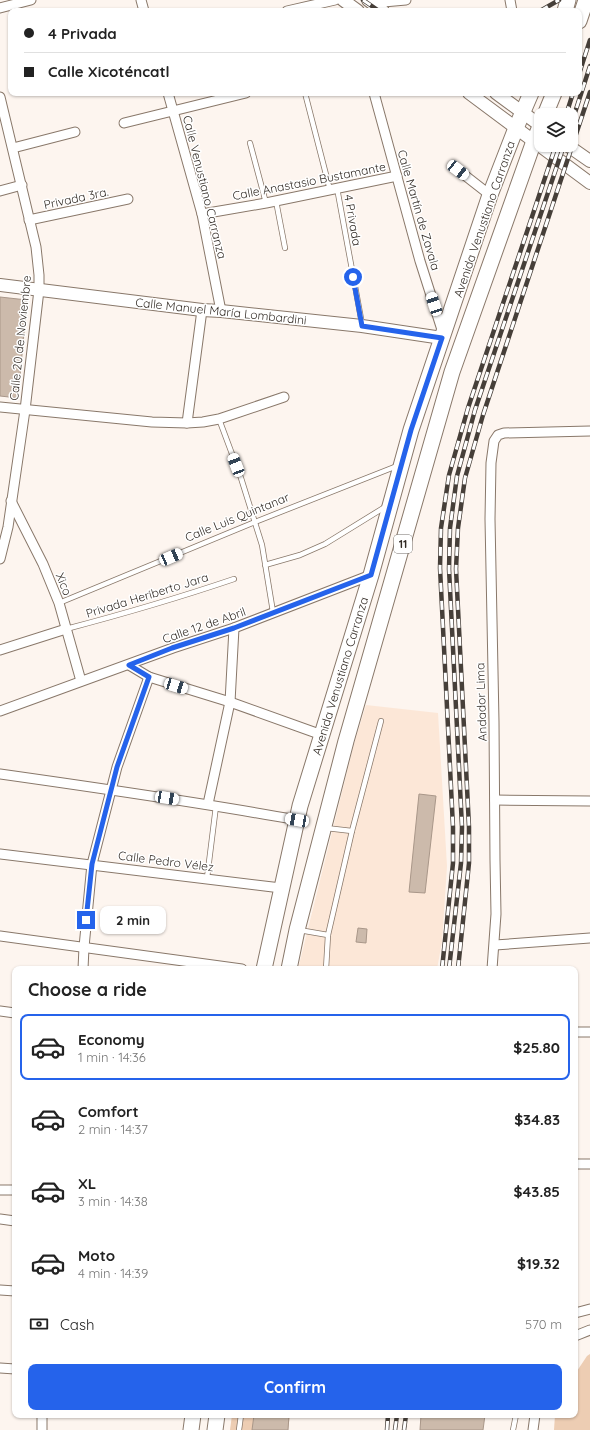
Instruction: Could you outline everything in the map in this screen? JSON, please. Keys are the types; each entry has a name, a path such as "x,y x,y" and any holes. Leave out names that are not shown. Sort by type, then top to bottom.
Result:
{"main road":[{"path":"582,12 586,0"},
{"name":"Avenida Venustiano Carranza","path":"265,966 297,820 371,575 402,464 442,336 490,195 530,96"},
{"path":"548,108 553,96"},
{"name":"Avenida Venustiano Carranza","path":"291,966 297,930 353,715 452,372 534,141"},
{"path":"191,1430 193,1418"},
{"path":"215,1430 217,1418"}],"street":[{"path":"0,8 31,0"},
{"path":"300,8 336,0"},
{"path":"370,1 406,0"},
{"path":"370,1 380,8"},
{"name":"Calle Venustiano Carranza","path":"169,96 202,214 222,311"},
{"path":"124,123 234,96"},
{"name":"Calle Martín de Zavala","path":"375,96 442,336"},
{"path":"473,96 534,141"},
{"path":"500,96 534,120"},
{"path":"522,96 522,112"},
{"name":"Calle 20 de Noviembre","path":"0,559 6,534 25,410 39,290 36,247 1,103"},
{"path":"13,148 75,132"},
{"path":"549,152 590,183"},
{"path":"577,152 590,161"},
{"path":"458,170 490,195"},
{"name":"Calle Anastasio Bustamante","path":"202,214 266,203 397,176"},
{"path":"0,191 22,185"},
{"name":"Privada 3ra.","path":"29,220 128,199"},
{"name":"Calle Manuel María Lombardini","path":"0,285 202,310 362,326 442,336"},
{"path":"187,423 202,310"},
{"path":"0,407 171,423 187,423 219,419 284,397"},
{"name":"Andador Lima","path":"492,966 496,914 490,519 491,463 494,441 498,435 516,432 538,433 590,431"},
{"name":"Xico","path":"11,501 43,564 59,603 81,681"},
{"name":"Calle 12 de Abril","path":"0,711 172,648 234,628 371,575"},
{"path":"212,805 230,702 234,628"},
{"path":"0,650 66,629"},
{"path":"129,665 149,677 230,702 322,735"},
{"path":"83,966 92,864 117,767 149,677"},
{"path":"0,774 112,789 297,820"},
{"path":"495,800 590,801"},
{"name":"Calle Pedro Vélez","path":"0,854 281,888"},
{"path":"0,936 220,966"},
{"path":"495,944 590,938"},
{"path":"0,1011 12,1013"},
{"path":"578,1032 590,1032"},
{"path":"578,1164 590,1164"},
{"path":"0,1190 12,1190"},
{"path":"0,1219 12,1221"},
{"path":"0,1290 12,1291"},
{"path":"578,1312 590,1308"},
{"path":"578,1335 590,1330"},
{"path":"0,1368 12,1369"},
{"path":"42,1418 42,1430"},
{"path":"534,1430 536,1418"}],"lane":[{"name":"4 Privada","path":"306,96 334,189 362,326"},
{"path":"250,143 266,203"},
{"path":"276,201 285,248"},
{"path":"219,419 241,478 262,545 273,612"},
{"name":"Calle Luis Quintanar","path":"59,603 255,522 402,464"},
{"path":"265,565 300,555 325,544 390,504"},
{"name":"Privada Heriberto Jara","path":"66,629 131,612 234,579"},
{"path":"326,966 328,935 352,831 381,721"},
{"path":"206,878 212,805"},
{"path":"323,827 352,831"},
{"path":"297,930 328,935"},
{"path":"239,1430 241,1418"},
{"path":"513,1430 515,1418"}],"shaded area":[{"path":"366,705 438,713 447,866 442,942 438,966 299,966 354,744"},
{"path":"590,1354 590,1430 554,1430 555,1418 578,1418 578,1370"},
{"path":"232,1418 290,1418 288,1430 230,1430"}],"building":[{"path":"0,297 27,300 18,398 0,396"},
{"path":"419,794 436,796 425,893 409,892"},
{"path":"358,928 367,929 366,943 356,942"},
{"path":"254,1418 289,1418 288,1430 252,1430"},
{"path":"421,1418 485,1418 483,1430 420,1430"}],"railway":[{"path":"363,0 375,8"},
{"path":"545,8 559,0"},
{"path":"582,65 590,40"},
{"path":"582,91 590,66"},
{"path":"458,966 469,863 469,827 456,569 458,528 465,478 483,415 590,92"},
{"path":"568,108 572,96"},
{"path":"576,108 580,96"},
{"path":"442,966 453,863 453,827 440,568 441,528 449,475 468,408 554,152"},
{"path":"449,966 461,863 462,827 449,569 450,528 457,476 475,410 562,152"},
{"path":"387,1430 388,1418"},
{"path":"395,1430 397,1418"},
{"path":"404,1430 406,1418"}],"route":[{"path":"86,920 92,864 117,767 149,677 129,665 172,648 234,628 371,575 411,430 442,338 362,326 353,277"}]}
